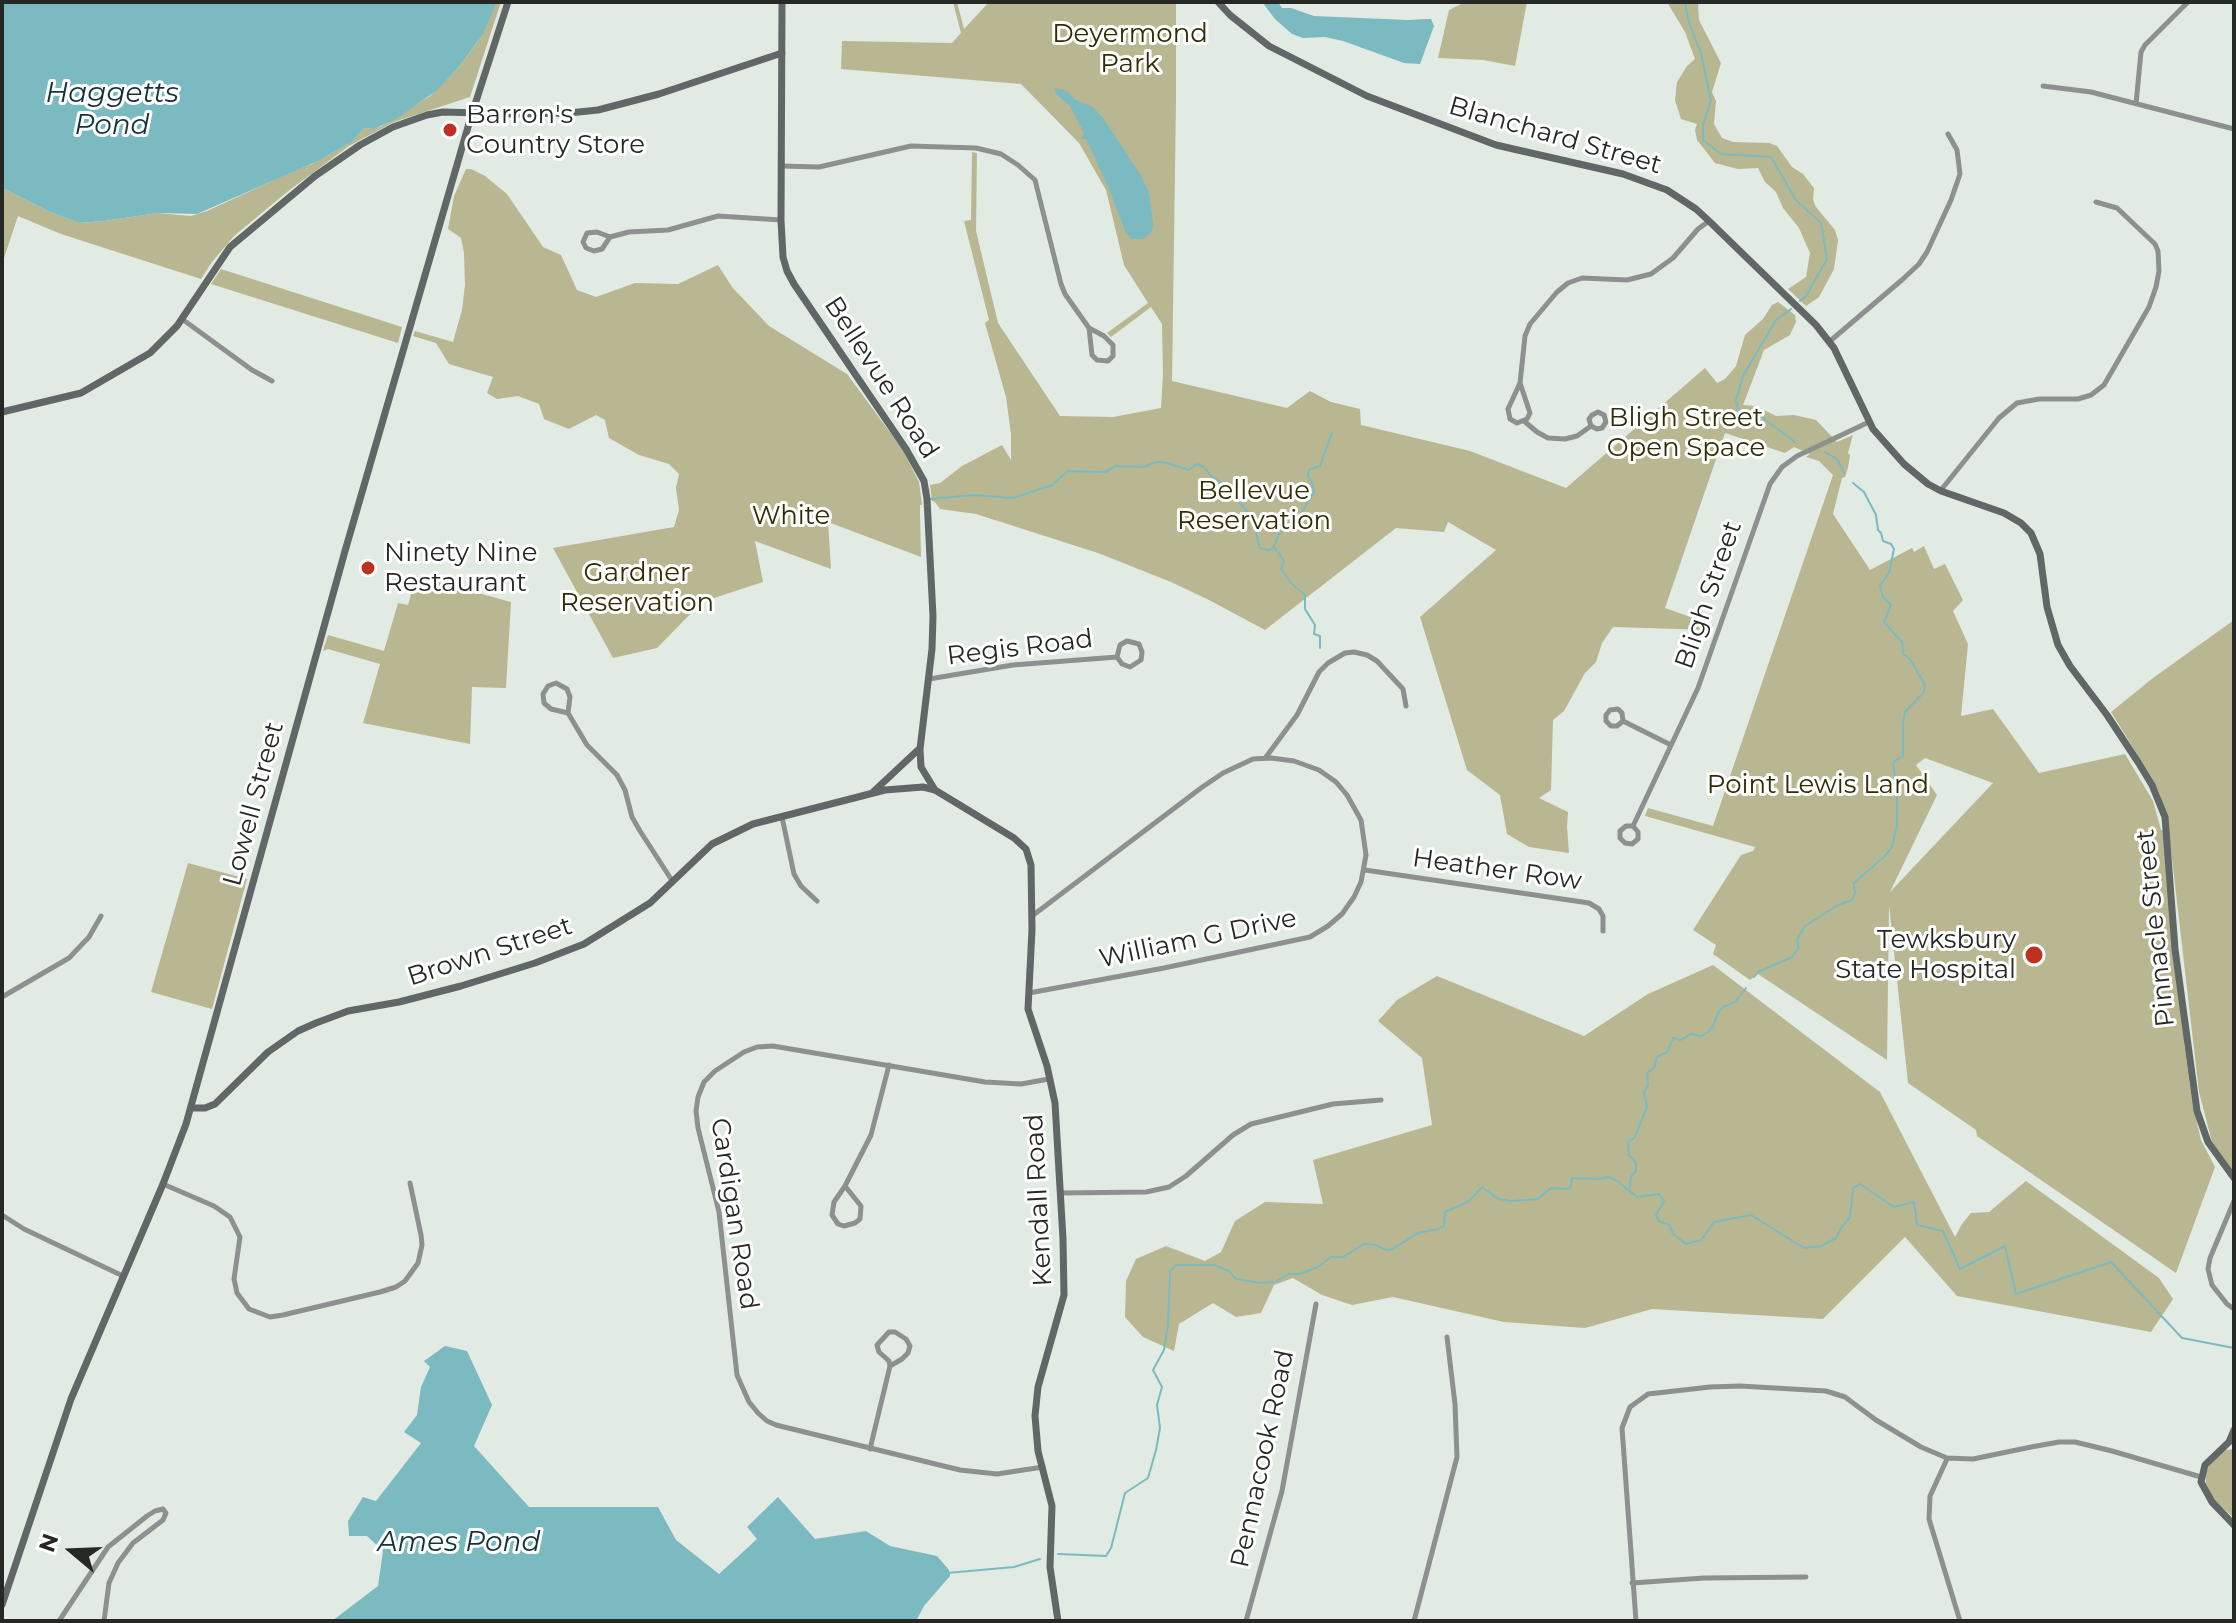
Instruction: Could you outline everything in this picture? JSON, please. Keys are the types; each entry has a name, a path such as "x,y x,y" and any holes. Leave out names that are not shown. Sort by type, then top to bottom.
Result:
{"street":[{"name":"Lowell Street","path":"2,1605 68,1407 163,1184 191,1108 330,603 472,113 508,2"},
{"name":"Bellevue Road","path":"782,2 783,257 792,280 906,449 924,481 933,616 920,749 921,767 935,790"},
{"name":"Blanchard Street","path":"1218,2 1269,46 1367,96 1496,145 1623,174 1667,190 1696,209 1746,256"},
{"path":"2136,104 2141,52 2188,2"},
{"path":"2,412 89,389 150,353 170,335 230,247 315,176 393,127 443,112 569,113 598,110 659,94 782,53"},
{"path":"2043,86 2091,92 2234,129"},
{"path":"1829,342 1914,269 1927,252 1960,174 1957,150 1948,134"},
{"path":"781,166 819,167 911,146 976,148 1001,154 1035,180 1065,294 1089,328 1113,345 1113,356 1108,361 1097,360 1092,355 1089,328"},
{"path":"1941,490 1999,418 2017,403 2039,399 2078,399 2091,395 2104,385 2149,307 2159,271 2155,244 2117,208 2096,202"},
{"path":"610,237 602,249 594,251 586,248 583,242 587,233 597,232 610,237 629,232 668,230 718,216 781,220"},
{"path":"1591,426 1571,438 1554,439 1537,432 1524,421 1513,421 1508,413 1520,383 1525,336 1530,324 1568,283 1582,278 1627,280 1651,274 1673,258 1709,221"},
{"name":"Pinnacle Street","path":"1746,256 1829,342 1844,366 1869,422 1904,464 1928,484 2004,513 2021,523 2033,536 2042,561 2050,623 2061,652 2130,750 2161,804 2168,838 2173,935 2197,1111 2208,1142 2234,1178"},
{"path":"182,319 272,381"},
{"path":"1520,383 1530,409 1524,421"},
{"name":"Bligh Street","path":"1633,826 1698,688 1770,484 1782,467 1797,456 1869,422"},
{"name":"Regis Road","path":"1127,641 1139,644 1141,660 1130,667 1122,664 1117,657 1118,649 1127,641"},
{"path":"1265,759 1297,715 1319,672 1345,653 1367,655 1377,661 1403,689 1406,706"},
{"name":"Regis Road","path":"928,679 1013,665 1117,657"},
{"path":"568,713 555,711 544,703 543,694 548,686 561,684 567,689 570,697 568,713 587,745 617,775 625,790 632,817 673,882"},
{"path":"1623,721 1671,745"},
{"path":"871,794 920,749"},
{"name":"William G Drive","path":"1029,993 1310,937 1342,914 1354,897 1365,870 1361,820 1347,795 1319,770 1303,763 1253,759 1223,773 1032,916"},
{"name":"Brown Street","path":"191,1108 215,1104 268,1052 298,1031 316,1023 348,1011 449,990 584,944 645,907 712,844 753,824 871,794 907,788 935,790"},
{"name":"Kendall Road","path":"935,790 1006,833 1026,849 1029,857 1032,916 1028,1009 1055,1103 1061,1193 1064,1295 1035,1403 1036,1435 1052,1506 1050,1567 1058,1621"},
{"path":"781,815 794,874 801,886 817,901"},
{"name":"Heather Row","path":"1365,870 1589,903 1599,909 1603,916 1603,931"},
{"path":"2,997 69,958 89,937 101,916"},
{"name":"Cardigan Road","path":"1044,1467 1013,1473 977,1472 933,1465 776,1425 758,1413 749,1402 737,1375 719,1212 696,1111 704,1082 715,1071 757,1047 773,1046 1008,1084 1049,1079"},
{"path":"845,1186 861,1206 860,1219 844,1226 838,1224 832,1215 834,1202 871,1135 889,1065"},
{"path":"1061,1193 1146,1192 1169,1187 1251,1124 1333,1104 1381,1100"},
{"path":"163,1184 219,1209 232,1219 240,1237 234,1279 237,1293 250,1310 273,1317 380,1292 405,1281 418,1263 422,1245 410,1183"},
{"path":"2234,1201 2208,1269 2212,1285 2234,1309"},
{"path":"2,1215 24,1229 123,1276"},
{"name":"Pennacook Road","path":"1246,1621 1288,1466 1316,1304"},
{"path":"870,1449 890,1366 877,1345 889,1332 895,1332 910,1346 908,1353 890,1366"},
{"path":"1414,1621 1457,1457 1455,1404 1447,1337"},
{"path":"1636,1621 1622,1428 1630,1407 1648,1394 1740,1386 1826,1391 1845,1397 1921,1447 1947,1458 1973,1459 2040,1445 2075,1442 2201,1477"},
{"path":"2234,1430 2229,1442 2205,1465 2201,1477 2212,1502 2234,1525"},
{"path":"1947,1458 1930,1496 1929,1519 1960,1621"},
{"path":"59,1621 108,1547 147,1516 163,1509 166,1515 163,1520 133,1543 118,1563 109,1583 104,1621"},
{"path":"1632,1583 1704,1578 1806,1577"}],"green space":[{"path":"497,2 501,2 470,97 394,122 349,146 234,236 201,279 61,234 18,216 2,264 2,188 79,223 158,213 191,216 207,211 312,164 353,141 364,128 382,126 430,96 458,68 478,41"},
{"path":"953,2 957,2 964,29 989,2 1176,2 1172,381 1287,408 1310,391 1331,402 1360,409 1361,425 1470,451 1566,488 1705,368 1717,383 1725,379 1736,366 1745,335 1763,319 1772,305 1778,302 1795,315 1796,322 1790,335 1764,350 1743,405 1756,406 1776,416 1794,415 1816,420 1837,442 1853,435 1848,468 1842,478 1833,514 1870,570 1912,548 1914,552 1924,546 1934,569 1945,564 1963,600 1953,611 1968,644 1961,716 1993,709 2039,773 2125,754 2153,801 2161,830 2164,831 2192,1101 2201,1140 2215,1167 2176,1273 1977,1136 1976,1130 1908,1083 1889,905 1887,1060 1758,974 1750,980 1713,954 1716,945 1693,930 1741,855 1753,851 1755,847 1645,816 1648,808 1713,826 1833,475 1819,461 1806,457 1810,454 1794,447 1785,453 1725,433 1665,608 1713,625 1711,630 1613,627 1602,643 1596,662 1585,673 1564,711 1553,720 1551,790 1539,798 1568,812 1569,853 1529,847 1507,834 1500,795 1467,770 1420,617 1496,550 1448,522 1444,532 1396,528 1265,630 1171,582 1098,553 976,514 940,509 932,501 930,485 940,483 962,466 1002,445 1011,460 1006,397 985,323 989,320 964,221 971,220 972,152 977,153 976,231 998,323 1060,416 1113,417 1161,408 1162,324 1151,307 1111,337 1107,333 1148,303 1124,265 1106,190 1079,143 1021,84 841,69 842,41 952,43 961,33","holes":["1925,758 1993,783 1890,892 1937,795 1916,765"]},
{"path":"1465,2 1527,2 1515,66 1483,60 1438,58 1449,10"},
{"path":"1667,2 1698,2 1699,20 1721,63 1712,92 1716,101 1714,124 1722,138 1777,146 1792,167 1803,174 1814,188 1816,207 1835,230 1838,240 1834,269 1819,297 1806,306 1788,289 1806,277 1810,253 1799,228 1783,208 1776,192 1765,182 1758,168 1738,169 1715,163 1697,140 1697,124 1681,119 1675,100 1677,82 1695,59 1685,32"},
{"path":"466,169 485,176 507,194 543,247 561,255 577,290 596,297 635,283 678,284 718,265 732,287 769,326 847,374 903,450 919,482 921,557 828,522 831,569 755,541 763,582 702,602 657,648 613,658 553,548 674,527 679,510 676,488 679,474 669,464 639,455 609,438 605,420 596,415 569,429 544,419 539,404 518,396 497,399 487,393 493,377 449,364 436,343 413,336 415,331 453,342 462,310 464,253 461,238 448,229 454,196"},
{"path":"221,269 402,327 398,343 211,284"},
{"path":"416,576 511,602 506,688 472,687 470,744 363,723 380,664 328,649 323,651 328,635 384,651 398,603 408,605"},
{"path":"2234,620 2234,1172 2212,1142 2199,1092 2169,833 2160,795 2111,712"},
{"path":"188,863 247,879 212,1009 151,992"},
{"path":"1713,965 1880,1092 1955,1237 1971,1213 1989,1212 2026,1181 2159,1278 2173,1299 2151,1332 1957,1296 1905,1237 1823,1319 1652,1309 1585,1328 1504,1322 1393,1297 1352,1305 1322,1295 1293,1278 1274,1285 1261,1313 1236,1317 1213,1303 1179,1324 1174,1351 1143,1337 1125,1317 1126,1281 1136,1259 1166,1246 1205,1261 1221,1252 1235,1221 1265,1202 1323,1204 1313,1160 1432,1125 1422,1058 1378,1021 1397,1000 1437,976 1584,1036 1648,994"},
{"path":"2234,1449 2234,1518 2215,1501 2206,1483 2206,1474 2209,1466 2225,1450"}],"water":[{"name":"Haggetts Pond","path":"2,2 497,2 483,34 436,91 396,119 374,129 364,128 353,141 318,161 197,214 158,213 79,223 2,188"},
{"path":"1262,2 1278,2 1282,8 1314,16 1431,19 1434,26 1420,64 1404,63 1343,41 1325,37 1303,38 1292,34"},
{"path":"1055,88 1067,91 1074,99 1093,107 1140,174 1149,192 1153,223 1152,231 1143,239 1131,239 1125,231 1086,139 1081,139 1084,133 1070,106 1056,94"},
{"name":"Ames Pond","path":"445,1346 467,1351 492,1405 474,1446 529,1507 658,1507 676,1540 719,1574 757,1539 747,1527 778,1497 815,1539 866,1531 890,1546 937,1556 949,1570 950,1576 924,1606 916,1621 332,1621 378,1586 383,1551 367,1536 349,1536 348,1521 363,1497 376,1501 421,1443 404,1432 417,1415 421,1387 430,1367 424,1361"}],"waterway":[{"path":"1685,2 1689,23 1701,53 1711,101 1703,125 1703,140 1721,154 1771,157 1796,200 1821,223 1827,259 1800,301"},
{"path":"1791,309 1776,320 1743,376 1736,400 1738,411 1752,410 1795,442"},
{"path":"1274,546 1279,534 1299,517 1314,492 1309,470 1320,466 1332,433"},
{"path":"1825,452 1837,459 1844,473"},
{"path":"930,499 975,495 1013,498 1052,485 1068,471 1105,472 1116,466 1144,467 1156,462 1189,470 1197,464 1220,482 1225,491 1251,515 1260,548 1269,550 1274,547"},
{"path":"1754,977 1758,972 1792,957 1798,949 1797,939 1805,926 1838,905 1852,900 1854,883 1892,847 1897,825 1893,762 1903,756 1905,712 1924,692 1925,685 1910,659 1903,654 1902,642 1884,622 1891,605 1883,597 1880,586 1889,573 1894,549 1883,541 1876,515 1864,492 1853,483"},
{"path":"1275,548 1284,561 1281,569 1305,595 1305,609 1315,625 1314,634 1320,636 1320,648"},
{"path":"1630,1188 1636,1163 1629,1155 1628,1142 1635,1137 1647,1107 1644,1092 1648,1085 1647,1073 1654,1068 1657,1057 1667,1052 1673,1038 1681,1040 1691,1034 1701,1036 1708,1032 1723,1007 1735,1002 1746,988"},
{"path":"1058,1554 1106,1556 1111,1548 1125,1493 1148,1478 1160,1428 1157,1405 1162,1387 1153,1370 1164,1350 1170,1272 1176,1265 1214,1265 1229,1271 1236,1279 1275,1282 1289,1274 1318,1267 1331,1257 1343,1257 1364,1244 1391,1250 1418,1233 1438,1229 1444,1226 1445,1212 1468,1202 1482,1187 1498,1199 1538,1199 1551,1188 1571,1187 1572,1178 1608,1177 1637,1197 1659,1194 1664,1201 1656,1215 1659,1221 1669,1225 1673,1234 1686,1244 1701,1240 1714,1222 1751,1215 1804,1248 1821,1246 1836,1238 1850,1217 1853,1188 1860,1184 1894,1207 1914,1202 1917,1225 1943,1231 1960,1269 2005,1246 2016,1294 2111,1262 2182,1338 2234,1348"},
{"path":"947,1573 1014,1567 1040,1559"}],"place":[{"name":"Barron's Country Store","path":"450,130"},
{"name":"Ninety Nine Restaurant","path":"368,568"},
{"name":"Tewksbury State Hospital","path":"2034,955"}],"park label":[{"name":"Deyermond Park","path":"1130,49"},
{"name":"Bligh Street Open Space","path":"1686,433"},
{"name":"Bellevue Reservation","path":"1254,506"},
{"name":"White","path":"791,516"},
{"name":"Gardner Reservation","path":"637,588"},
{"name":"Point Lewis Land","path":"1818,785"}]}
